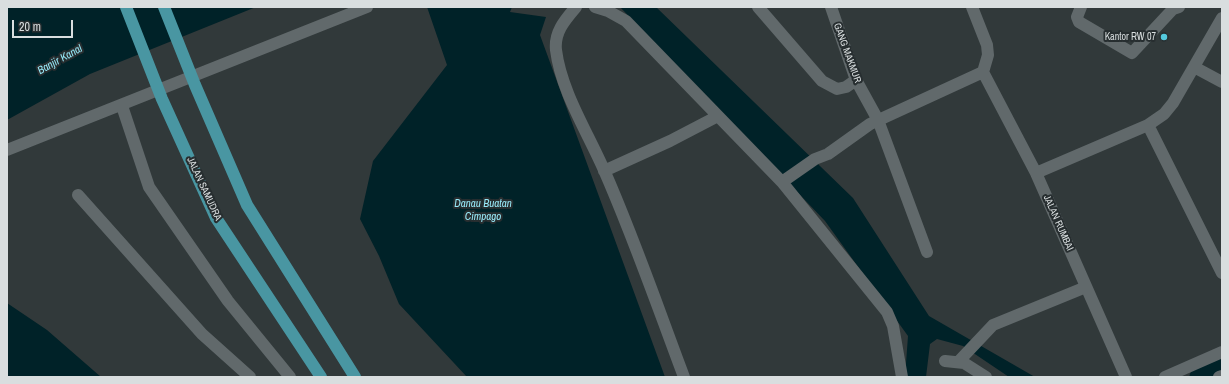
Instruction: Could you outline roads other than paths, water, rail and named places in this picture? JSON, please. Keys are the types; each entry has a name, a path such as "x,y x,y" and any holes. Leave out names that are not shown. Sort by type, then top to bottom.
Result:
{"main road":[{"name":"JALAN SAMUDRA","path":"126,7 162,99 216,218 321,377"},
{"path":"164,7 195,85 247,205 355,377"}],"street":[{"path":"7,150 122,106 367,7"},
{"path":"576,7 558,31 556,49 567,92 604,170 643,266 684,377"},
{"path":"595,7 608,11 626,21 783,181 887,312 892,326 902,377"},
{"path":"758,7 822,80 837,90 846,87 856,80"},
{"name":"GANG MAKMUR","path":"830,7 856,80 878,120 927,252"},
{"path":"783,181 815,158 828,154 878,120 983,72 988,55 987,45 972,7"},
{"path":"1080,7 1077,17 1079,22 1132,53 1173,9 1178,7"},
{"path":"1036,173 1148,126 1164,114 1194,67 1222,18"},
{"path":"1194,67 1222,82"},
{"name":"JALAN RUMBAI","path":"983,72 1036,173 1126,377"},
{"path":"122,106 149,187 228,301 290,377"},
{"path":"604,170 718,116"},
{"path":"1148,126 1222,273"},
{"path":"78,195 202,334 250,377"},
{"path":"959,361 993,325 1086,287"},
{"path":"1165,377 1222,352"},
{"path":"945,361 959,361 986,377"}],"water":[{"name":"Banjir Kanal","path":"7,7 256,7 90,74 7,120"},
{"name":"Danau Buatan Cimpago","path":"427,7 512,7 510,12 546,17 540,35 665,377 467,377 399,304 379,256 360,219 373,161 447,65"},
{"path":"620,7 656,7 853,198 929,316 1035,377 1009,377 963,346 937,339 930,344 926,377 905,377 908,336 825,221"},
{"path":"7,303 47,330 101,377 7,377"}],"waterway":[{"path":"1200,377 1222,367"}],"place":[{"name":"Kantor RW 07","path":"1164,37"}]}
